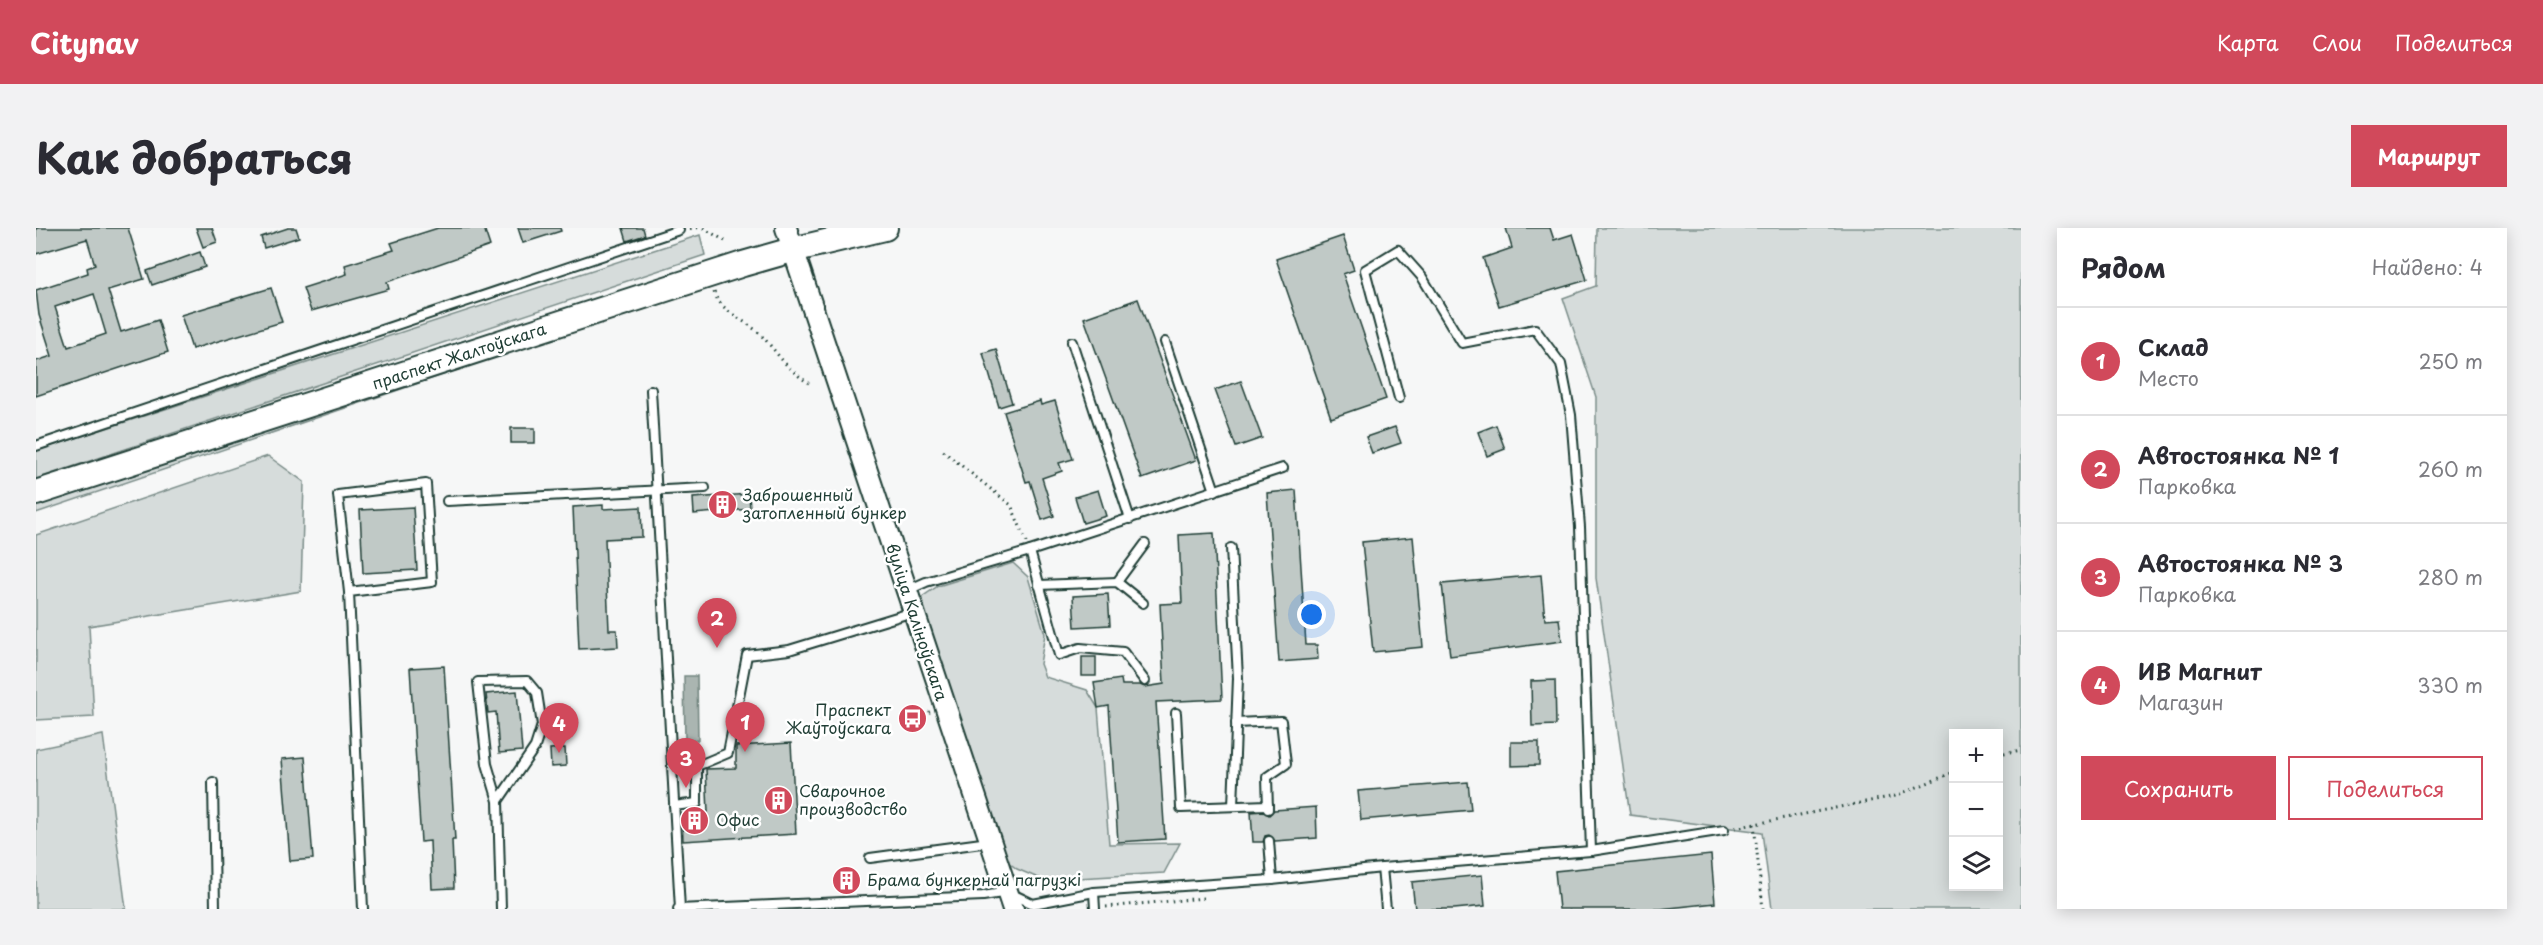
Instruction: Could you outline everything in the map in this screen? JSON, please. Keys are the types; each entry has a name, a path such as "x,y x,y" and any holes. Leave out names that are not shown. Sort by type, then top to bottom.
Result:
{"main road":[{"name":"праспект Жалтоўскага","path":"36,493 789,239 885,228"}],"street":[{"name":"вуліца Каліноўскага","path":"789,239 1010,900"}],"lane":[{"path":"36,446 680,231"},
{"path":"1399,398 1365,270 1398,250 1422,277 1462,343 1535,329 1561,364 1571,415 1580,527 1591,851"},
{"path":"1072,342 1130,519"},
{"path":"1165,342 1215,491"},
{"path":"651,390 679,909 983,896 1033,904 1094,892 1272,880 1382,868 1591,851 1724,830"},
{"path":"907,591 926,582 1030,551 1283,468"},
{"path":"349,592 432,582 426,484 338,495 349,592 363,909"},
{"path":"447,501 705,488"},
{"path":"1117,582 1145,544"},
{"path":"1231,548 1238,678 1233,806"},
{"path":"1030,551 1059,655 1080,648 1124,652 1145,681"},
{"path":"1039,585 1117,582 1143,603"},
{"path":"674,806 697,803 697,766 728,753 747,655 789,650 913,612"},
{"path":"498,801 536,747 542,725 537,693 528,681 478,682 487,764 498,801 501,909"},
{"path":"1176,713 1181,808 1233,806 1268,808 1267,777 1286,764 1281,721 1236,723"},
{"path":"213,782 215,909"},
{"path":"1269,841 1272,880"},
{"path":"870,858 991,842"},
{"path":"1382,868 1386,909"},
{"path":"1094,892 1095,909"}],"path":[{"path":"703,228 727,242"},
{"path":"711,285 718,302 758,332 791,372 808,382"},
{"path":"943,451 1011,505 1030,551"},
{"path":"2003,753 2021,750"},
{"path":"1724,830 1896,796 1949,774"},
{"path":"1754,824 1763,909"}],"shaded area":[{"path":"1597,228 2021,228 2021,909 1772,909 1762,832 1630,815 1596,578 1596,397 1563,298 1596,286"},
{"path":"700,235 705,255 36,479 36,451"},
{"path":"467,360 469,366 36,513 36,505"},
{"path":"268,456 304,482 301,591 89,626 94,717 36,720 36,535"},
{"path":"1013,563 1028,577 1045,634 1040,664 1045,677 1087,690 1098,708 1109,844 1180,843 1164,873 1043,880 1017,869 1008,862 1001,850 920,608 922,597 938,586"},
{"path":"684,676 697,676 698,740 685,741"},
{"path":"103,735 126,909 36,909 36,749"}],"building":[{"path":"36,228 128,228 144,279 108,290 121,332 158,320 168,352 36,396 36,361 52,356 39,315 36,290 88,273 87,268 95,265 87,239 36,254","holes":["94,294 106,334 68,347 55,307"]},
{"path":"196,228 212,228 217,242 203,247"},
{"path":"288,228 296,228 299,237 264,248 261,237"},
{"path":"438,228 484,228 490,246 387,282 389,289 311,311 303,288 347,274 345,265 394,250 391,243"},
{"path":"518,228 560,228 561,231 523,243"},
{"path":"623,228 643,228 645,235 627,241"},
{"path":"1506,228 1550,228 1554,240 1573,234 1587,280 1499,306 1483,258 1512,248"},
{"path":"1343,236 1354,270 1343,274 1386,399 1331,418 1276,259"},
{"path":"200,252 205,267 152,285 147,271"},
{"path":"271,288 282,322 192,349 181,315"},
{"path":"1138,299 1196,460 1142,479 1084,318"},
{"path":"996,349 1012,403 999,407 983,353"},
{"path":"1241,381 1262,438 1236,447 1215,390"},
{"path":"1040,401 1041,405 1055,401 1073,459 1059,463 1062,471 1042,478 1054,516 1042,520 1030,481 1026,482 1004,412"},
{"path":"1496,425 1505,449 1487,456 1478,432"},
{"path":"1395,427 1401,443 1372,453 1366,437"},
{"path":"511,428 535,428 535,443 511,443"},
{"path":"1098,490 1106,516 1083,523 1075,497"},
{"path":"1296,490 1306,645 1317,645 1318,659 1279,662 1267,493"},
{"name":"Заброшенный затопленный бункер","path":"749,494 750,509 694,514 693,498"},
{"path":"603,505 603,509 641,507 642,537 605,539 609,630 617,630 618,647 579,649 573,507"},
{"path":"413,507 417,570 363,573 360,510"},
{"path":"1214,533 1222,699 1156,702 1165,839 1118,842 1109,706 1098,708 1094,683 1121,679 1122,685 1145,687 1164,684 1160,604 1182,603 1179,535"},
{"path":"1413,537 1423,647 1373,652 1362,542"},
{"path":"1541,575 1545,620 1559,619 1562,641 1450,656 1442,584"},
{"path":"1108,594 1110,625 1075,627 1073,596"},
{"path":"1082,657 1096,657 1096,676 1082,676"},
{"path":"444,666 455,840 452,840 454,888 432,889 430,841 421,842 410,668"},
{"path":"1555,680 1556,725 1532,726 1531,681"},
{"path":"517,691 522,751 499,753 496,712 488,713 486,694"},
{"path":"1511,742 1539,742 1539,765 1511,766"},
{"path":"791,743 796,834 683,841 682,814 708,812 706,769 736,768 736,746"},
{"path":"565,748 566,766 551,767 550,749"},
{"path":"305,757 313,859 290,861 282,759"},
{"path":"1468,782 1471,810 1361,820 1358,791"},
{"path":"1316,807 1317,838 1275,841 1269,835 1265,836 1263,842 1253,842 1251,812 1263,811 1269,815 1274,810"},
{"path":"1711,855 1715,903 1660,909 1559,909 1555,871"},
{"path":"1482,875 1485,906 1415,909 1412,882"}],"place":[{"name":"Заброшенный затопленный бункер","path":"722,504"},
{"name":"Автостоянка № 1","path":"717,648"},
{"name":"Праспект Жаўтоўскага","path":"912,719"},
{"name":"Склад","path":"745,752"},
{"name":"ИВ Магнит","path":"559,753"},
{"name":"Автостоянка № 3","path":"686,788"},
{"name":"Сварочное производство","path":"778,800"},
{"name":"Офис","path":"695,820"},
{"name":"Брама бункернай пагрузкі","path":"846,880"}]}
